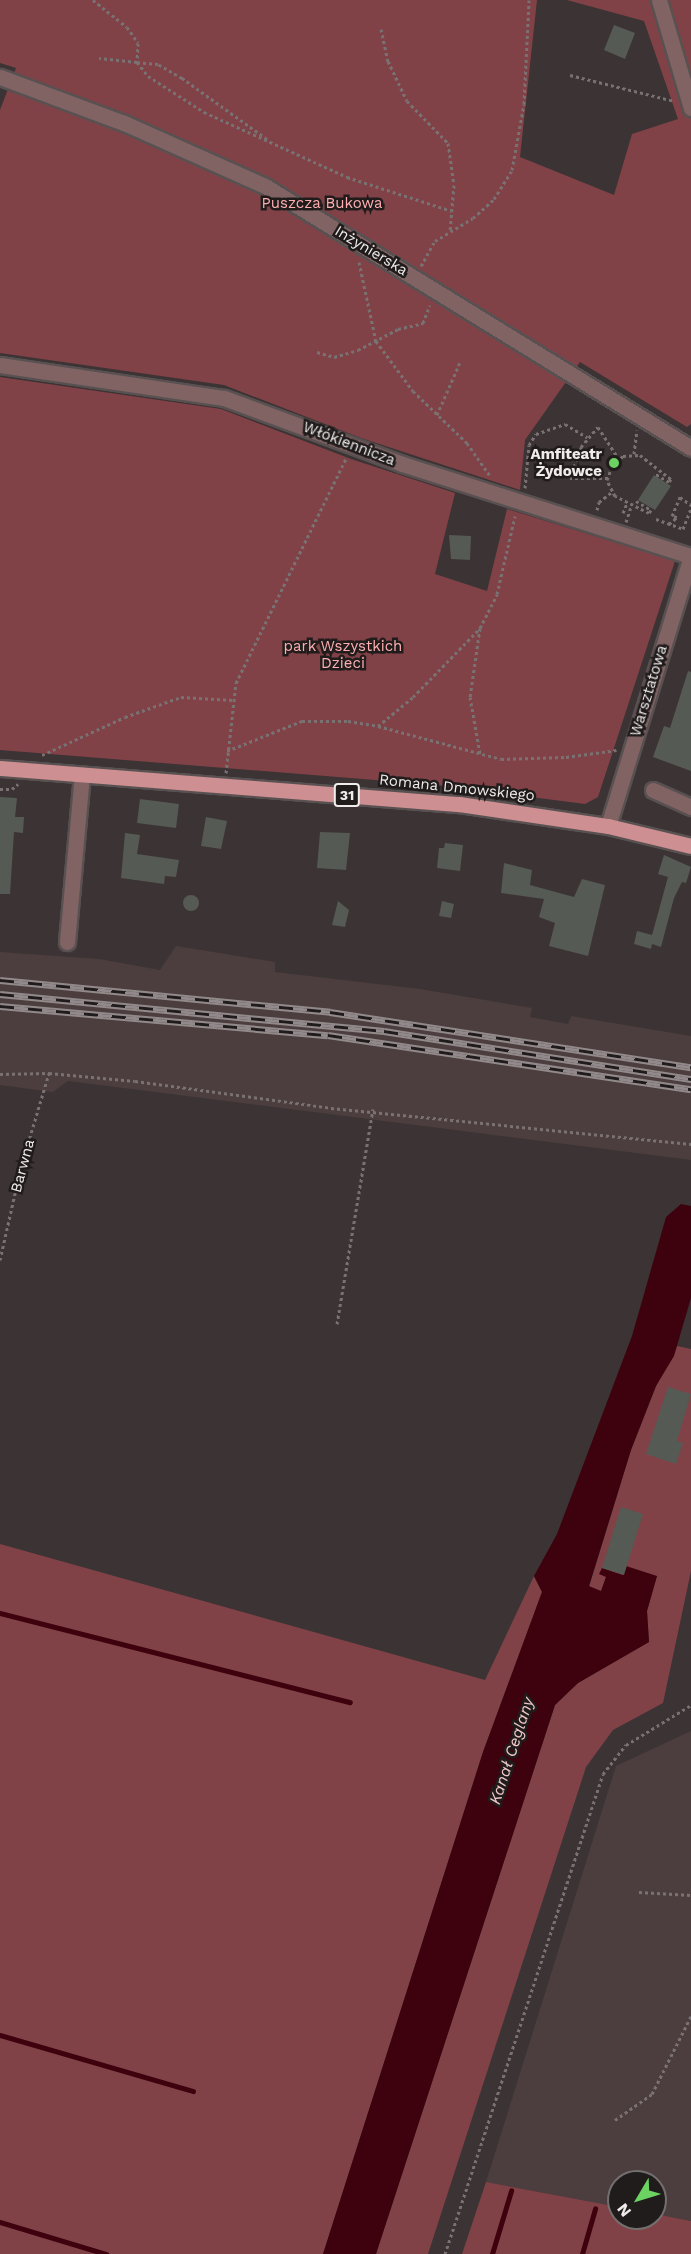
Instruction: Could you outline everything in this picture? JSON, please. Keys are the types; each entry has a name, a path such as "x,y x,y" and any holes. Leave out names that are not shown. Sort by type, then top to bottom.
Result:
{"main road":[{"name":"Romana Dmowskiego","path":"0,768 459,804 608,826 691,846"}],"street":[{"path":"659,0 689,103"},
{"name":"Inżynierska","path":"0,77 124,123 265,186 691,448"},
{"name":"Włókiennicza","path":"0,365 224,398 494,494 691,557"},
{"name":"Warsztatowa","path":"608,826 691,557"},
{"path":"67,942 82,775"},
{"path":"652,790 691,807"}],"path":[{"path":"93,0 135,37 137,62 148,76 180,99 347,177 452,211"},
{"path":"317,352 325,356 346,355 427,319 421,282 435,241 494,199 512,170 524,104 529,0"},
{"path":"381,29 388,61 407,101 448,143 454,185 450,232"},
{"path":"99,58 158,64 182,78 267,140"},
{"path":"570,75 665,100 689,103"},
{"path":"360,244 357,251 365,303 376,341 437,415 479,458 488,470 494,494"},
{"path":"437,415 460,362"},
{"path":"527,473 529,445 543,429 565,423 587,437"},
{"path":"608,478 570,478 576,456 587,437 598,428 619,459"},
{"path":"634,454 640,436 636,435"},
{"path":"238,776 226,776 236,683 352,445"},
{"path":"636,501 651,509 649,513 627,503 612,492 608,478 619,459 634,454 650,460 671,479 669,483 654,473"},
{"path":"593,524 599,502 612,492"},
{"path":"656,519 683,530 691,507 680,497 672,516 677,517 669,524"},
{"path":"623,513 627,503"},
{"path":"378,726 413,697 480,628 497,594 514,521"},
{"path":"480,628 470,697 480,754"},
{"path":"35,758 125,717 181,697 233,700"},
{"path":"227,750 302,721 348,721 378,726 480,754 518,760 618,750 615,760"},
{"path":"0,789 12,789 22,781"},
{"path":"0,1074 49,1073 135,1081 321,1107 373,1109 691,1144"},
{"name":"Barwna","path":"0,1260 21,1167 49,1073"},
{"path":"337,1324 373,1109"},
{"path":"445,2254 603,1774 626,1744 691,1706"},
{"path":"639,1892 691,1895"},
{"path":"615,2120 652,2094 691,2016"}],"shaded area":[{"path":"176,946 275,962 275,972 420,989 532,1008 530,1017 568,1024 571,1016 691,1036 691,1160 68,1081 53,1092 0,1085 0,952 99,959 160,970"},
{"path":"691,1731 691,2221 667,2216 667,2170 607,2170 607,2205 486,2182 616,1766"}],"green space":[{"name":"Puszcza Bukowa","path":"0,0 537,0 520,157 614,195 632,134 678,119 644,21 567,0 691,0 691,424 687,427 580,362 525,440 520,490 361,438 224,385 0,353 0,110 16,68 0,63"},
{"name":"park Wszystkich Dzieci","path":"0,377 221,409 351,459 455,493 435,574 487,591 507,509 675,561 598,797 585,804 437,785 0,750"},
{"path":"677,1346 691,1349 691,1571 663,1703 613,1730 586,1767 428,2254 376,2254 555,1705 578,1683 649,1642 647,1611 657,1576 606,1577 601,1592 589,1587 631,1450 656,1386"},
{"path":"0,1544 485,1680 534,1576 542,1592 483,1752 323,2254 0,2254"},
{"path":"486,2182 607,2205 607,2230 667,2230 667,2216 691,2221 691,2254 462,2254"}],"water":[{"name":"Kanał Ceglany","path":"681,1204 691,1206 691,1298 674,1356 656,1386 631,1450 589,1586 601,1591 606,1577 599,1574 602,1568 623,1575 626,1566 657,1576 647,1611 649,1642 578,1683 555,1705 376,2254 323,2254 483,1752 542,1592 534,1576 557,1534 632,1336 666,1217"}],"building":[{"path":"614,25 635,33 625,59 604,50"},
{"path":"654,475 671,486 655,510 638,500"},
{"path":"449,535 471,536 470,560 451,559"},
{"path":"688,671 691,672 691,771 653,757 664,726 670,728"},
{"path":"0,797 17,798 15,817 24,817 23,833 14,832 10,894 0,894"},
{"path":"140,799 179,804 176,828 137,823"},
{"path":"206,817 227,821 221,849 201,846"},
{"path":"320,832 350,833 346,870 317,868"},
{"path":"125,833 140,835 137,854 179,860 176,877 165,876 164,884 121,878"},
{"path":"445,843 463,845 460,871 437,868 439,848 444,848"},
{"path":"664,855 691,867 686,883 682,882 674,898 661,947 652,944 651,949 634,944 637,931 652,935 668,877 658,874"},
{"path":"504,863 532,870 530,885 574,897 582,879 605,885 588,956 549,946 555,923 539,917 544,899 501,893"},
{"path":"191,895 197,897 199,903 197,909 191,911 185,909 183,903 185,897"},
{"path":"338,901 349,910 345,927 332,925"},
{"path":"442,901 454,904 451,918 439,916"},
{"path":"668,1387 691,1394 677,1441 683,1443 676,1464 646,1454"},
{"path":"621,1507 643,1514 624,1575 602,1568"}],"waterway":[{"path":"0,1613 350,1702"},
{"path":"0,2035 193,2091"},
{"path":"492,2254 511,2191"},
{"path":"582,2254 595,2209"},
{"path":"0,2222 106,2254"}],"railway":[{"path":"0,980 330,1012 691,1067"},
{"path":"0,994 384,1031 691,1079"},
{"path":"0,1006 328,1035 691,1089"}],"place":[{"name":"Amfiteatr Żydowce","path":"614,463"}]}
